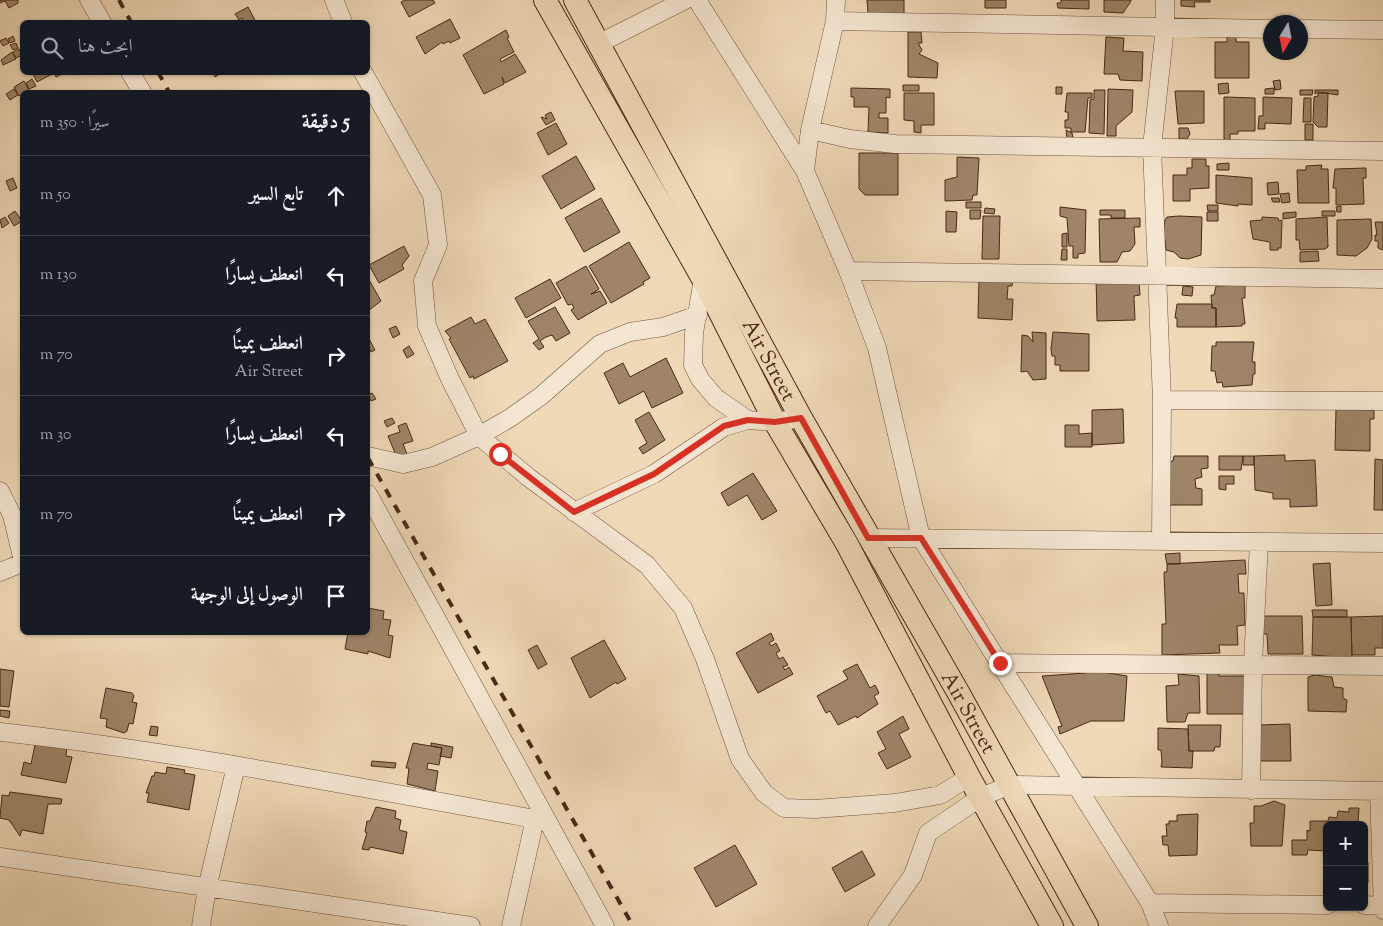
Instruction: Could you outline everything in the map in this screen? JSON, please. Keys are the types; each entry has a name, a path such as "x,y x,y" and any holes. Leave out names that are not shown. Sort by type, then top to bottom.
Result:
{"main road":[{"name":"Air Street","path":"545,0 703,279 775,422 847,544 970,778 1052,926"},
{"name":"Air Street","path":"575,0 801,418 1010,785 1087,926"}],"street":[{"path":"89,0 101,20"},
{"path":"334,0 342,20"},
{"path":"598,44 685,0"},
{"path":"697,0 805,171 848,271 877,348 921,538 1150,902 1159,926"},
{"path":"805,171 810,130 835,21 836,0"},
{"path":"1161,540 1162,400 1152,147 1165,28 1165,0"},
{"path":"835,21 1263,29"},
{"path":"1308,29 1383,30"},
{"path":"132,75 141,90"},
{"path":"365,75 432,195 438,244 423,281 428,326 450,379 478,436 574,512 647,565 682,608 706,660 740,759 764,793 784,808 815,809 895,803 940,795 970,778"},
{"path":"810,130 850,140 895,144 1383,151"},
{"path":"717,261 703,279 694,333 693,364 700,380 716,398 748,420"},
{"path":"848,271 1383,279"},
{"path":"370,456 403,464 415,463 478,436 541,396 600,344 630,332 663,327 698,314"},
{"path":"1162,400 1383,401"},
{"path":"574,512 654,474 692,450 724,426 748,420 775,422 801,418"},
{"path":"0,491 12,515 20,549"},
{"path":"370,498 541,820 605,926"},
{"path":"868,538 1383,543"},
{"path":"1251,790 1253,664 1259,542"},
{"path":"0,572 20,563"},
{"path":"1000,663 1383,666"},
{"path":"0,732 79,741 236,766 541,820"},
{"path":"201,926 207,888 236,766"},
{"path":"877,926 913,875 928,833 981,797 1010,785 1381,791 1383,910"},
{"path":"511,926 541,820"},
{"path":"0,857 471,926"},
{"path":"1150,902 1323,905"},
{"path":"1368,905 1383,906"}],"building":[{"path":"0,0 18,0 18,3 9,8 5,1 0,3"},
{"path":"405,0 433,0 435,3 409,17 401,2"},
{"path":"867,0 904,0 904,16 868,13"},
{"path":"985,0 1006,0 1006,8 985,8"},
{"path":"1061,0 1089,0 1089,9 1058,8 1057,3 1061,3"},
{"path":"1104,0 1131,1 1123,13 1104,12"},
{"path":"1181,0 1210,0 1210,2 1194,2 1195,7 1181,6"},
{"path":"248,7 255,20 243,20 242,18 239,20 235,14"},
{"path":"450,19 460,38 450,43 449,41 443,44 442,42 425,54 416,37"},
{"path":"506,30 509,37 507,38 514,52 500,59 501,62 515,54 526,72 505,83 502,77 504,84 484,94 463,55"},
{"path":"908,32 921,32 922,43 918,43 922,50 919,54 938,63 937,78 908,77"},
{"path":"13,36 15,41 10,43 8,39"},
{"path":"1106,37 1124,38 1123,51 1143,52 1142,81 1120,80 1118,74 1104,74"},
{"path":"1227,37 1236,37 1236,42 1249,42 1249,78 1215,78 1215,42 1227,42"},
{"path":"6,38 9,43 3,46 0,41"},
{"path":"16,43 18,48 13,50 10,45"},
{"path":"19,49 20,56 16,58 13,52"},
{"path":"12,52 16,59 3,65 1,60"},
{"path":"34,75 50,75 37,82"},
{"path":"32,79 36,86 29,89 26,83"},
{"path":"1280,80 1281,89 1275,90 1273,81"},
{"path":"24,81 29,90 20,90 19,96 14,87"},
{"path":"1228,83 1229,93 1219,94 1218,84"},
{"path":"903,85 919,85 919,91 903,91"},
{"path":"1056,87 1062,87 1062,94 1056,94"},
{"path":"851,88 890,89 890,98 886,97 886,113 879,113 879,118 888,118 888,133 868,132 869,107 854,107 854,97 851,97"},
{"path":"1274,88 1274,94 1265,94 1265,89"},
{"path":"14,89 18,95 10,100 6,94"},
{"path":"1108,89 1133,90 1132,112 1116,126 1116,136 1107,136"},
{"path":"1094,90 1105,90 1104,134 1089,133 1090,100 1094,99"},
{"path":"1300,90 1313,90 1312,95 1300,95"},
{"path":"1315,90 1338,90 1338,95 1318,92 1315,94"},
{"path":"1175,91 1204,91 1204,123 1178,124"},
{"path":"904,93 934,93 934,125 921,125 921,133 914,132 914,121 904,120"},
{"path":"1067,93 1092,93 1092,98 1088,98 1085,132 1071,132 1071,128 1065,128 1065,120 1068,120 1068,112 1065,112"},
{"path":"1318,93 1328,93 1327,127 1318,127 1313,122 1314,97 1318,96"},
{"path":"1224,97 1255,98 1255,131 1238,131 1238,134 1230,134 1230,141 1224,141"},
{"path":"1263,97 1292,98 1291,124 1265,123 1265,129 1258,129 1259,116 1263,116"},
{"path":"1304,98 1311,98 1311,122 1303,122"},
{"path":"551,112 555,120 546,125 541,117 547,119 545,115"},
{"path":"556,123 567,144 548,155 537,133"},
{"path":"1305,124 1313,124 1313,140 1305,140"},
{"path":"1179,128 1188,128 1190,134 1187,139 1179,139"},
{"path":"1066,130 1072,133 1073,137 1067,138"},
{"path":"859,153 898,153 898,195 865,195 859,189"},
{"path":"576,156 595,189 561,209 542,176"},
{"path":"957,157 979,158 977,195 973,195 972,200 945,201 945,180 957,177"},
{"path":"1192,159 1206,159 1206,166 1209,166 1209,188 1190,189 1190,201 1173,201 1173,175 1187,175 1187,168 1192,168"},
{"path":"1229,163 1229,170 1217,170 1217,164"},
{"path":"1322,165 1321,169 1328,169 1329,203 1298,203 1297,170 1306,170 1306,166"},
{"path":"1366,168 1366,178 1363,178 1364,204 1336,205 1336,188 1333,188 1335,169"},
{"path":"1216,175 1252,178 1252,205 1238,204 1238,206 1216,203"},
{"path":"13,178 17,188 10,191 6,181"},
{"path":"1278,182 1279,194 1268,195 1267,183"},
{"path":"1289,193 1290,202 1282,203 1280,194"},
{"path":"601,198 620,232 584,252 565,218"},
{"path":"1271,198 1279,198 1280,202 1273,202"},
{"path":"966,202 981,202 981,208 966,208"},
{"path":"1207,205 1218,205 1218,211 1208,211"},
{"path":"1341,206 1341,212 1337,212 1336,207"},
{"path":"1060,207 1086,210 1085,253 1078,254 1078,258 1073,258 1073,246 1069,246 1067,218 1060,216"},
{"path":"985,208 995,209 994,214 984,213"},
{"path":"970,210 981,210 980,219 970,219"},
{"path":"1100,210 1125,210 1125,218 1111,218 1111,215 1100,215"},
{"path":"15,211 20,218 20,222 14,226 8,216"},
{"path":"946,211 957,212 956,232 946,232"},
{"path":"1322,211 1335,211 1335,216 1322,216"},
{"path":"1207,212 1218,212 1218,221 1207,221"},
{"path":"1296,212 1296,217 1283,219 1283,213"},
{"path":"983,216 1000,216 999,259 982,259"},
{"path":"5,217 9,223 2,228 0,220"},
{"path":"1167,217 1202,217 1201,255 1188,259 1180,258 1174,252 1166,250 1165,239 1163,239 1165,220"},
{"path":"1262,217 1282,220 1281,248 1278,248 1278,250 1270,250 1270,242 1253,239 1250,221 1262,220"},
{"path":"1327,217 1328,247 1325,249 1300,250 1299,240 1296,240 1296,219"},
{"path":"1140,218 1140,227 1134,227 1135,244 1130,251 1122,252 1117,262 1100,262 1099,219"},
{"path":"1371,219 1372,239 1367,248 1356,256 1337,255 1337,220"},
{"path":"1375,222 1383,222 1383,250 1378,248 1378,241 1375,241 1375,235 1377,235"},
{"path":"1067,233 1067,247 1062,247 1062,234"},
{"path":"629,242 650,278 643,282 644,284 611,303 589,266"},
{"path":"404,246 409,256 402,265 404,269 379,283 370,264"},
{"path":"1062,249 1067,249 1067,260 1061,260"},
{"path":"1318,251 1319,261 1300,262 1300,252"},
{"path":"586,266 599,289 591,294 600,291 607,303 578,320 571,310 574,308 572,304 568,305 556,283"},
{"path":"1096,277 1139,281 1140,295 1134,296 1135,320 1097,321"},
{"path":"979,278 1013,279 1012,286 1008,286 1007,299 1013,299 1012,320 978,318"},
{"path":"550,279 561,298 526,318 515,298"},
{"path":"370,282 381,301 370,309"},
{"path":"1245,285 1245,298 1242,298 1245,324 1242,324 1242,326 1216,327 1216,308 1212,308 1211,295 1214,295 1216,286"},
{"path":"1183,286 1193,287 1192,296 1182,295"},
{"path":"1177,304 1212,304 1212,308 1216,308 1216,327 1177,327 1177,318 1175,318"},
{"path":"555,307 570,333 556,341 552,335 546,337 540,341 544,347 539,350 533,343 539,339 528,321"},
{"path":"471,317 475,324 485,319 508,361 474,379 473,376 470,378 449,339 451,338 445,331"},
{"path":"396,326 400,334 393,338 389,329"},
{"path":"1032,332 1046,333 1046,379 1033,380 1027,371 1021,372 1022,335 1028,336 1033,342"},
{"path":"1053,332 1089,334 1089,371 1060,371 1060,365 1055,365 1055,356 1052,356"},
{"path":"370,341 375,350 371,352 370,350"},
{"path":"1216,342 1254,342 1252,362 1255,362 1255,374 1253,374 1252,385 1223,387 1222,382 1217,383 1215,371 1211,371 1212,346 1216,346"},
{"path":"409,346 414,354 407,358 403,350"},
{"path":"666,358 683,393 652,408 644,391 619,404 604,373 623,363 630,377"},
{"path":"372,393 376,399 371,401 370,394"},
{"path":"1123,409 1124,443 1092,445 1092,410"},
{"path":"1336,409 1374,410 1374,419 1370,419 1370,451 1335,450"},
{"path":"649,412 665,440 643,454 639,448 647,443 635,420"},
{"path":"392,418 395,423 387,427 384,421"},
{"path":"406,423 413,441 403,444 407,454 391,460 395,453 388,436 400,432 398,426"},
{"path":"1065,425 1079,425 1079,434 1092,433 1092,447 1065,447"},
{"path":"1285,455 1285,461 1315,460 1317,506 1290,507 1290,499 1273,499 1273,493 1255,490 1254,456"},
{"path":"1174,456 1208,456 1208,468 1201,469 1202,477 1195,479 1196,488 1202,489 1202,505 1165,505 1165,462 1173,461"},
{"path":"1219,456 1243,456 1241,470 1219,470"},
{"path":"1243,456 1254,456 1254,465 1243,465"},
{"path":"1375,459 1383,460 1383,510 1374,510"},
{"path":"753,473 777,511 762,520 747,495 728,506 721,493"},
{"path":"1219,476 1234,476 1234,484 1226,484 1226,490 1219,489"},
{"path":"1180,553 1180,564 1167,564 1165,554"},
{"path":"1245,560 1246,574 1238,574 1239,593 1244,593 1245,625 1237,626 1238,645 1219,645 1220,653 1162,655 1162,624 1166,624 1164,572 1167,572 1167,564"},
{"path":"1330,563 1332,605 1316,606 1313,564"},
{"path":"370,608 384,611 383,619 391,620 388,635 393,636 390,658 368,651 368,654 345,649 347,635 370,635"},
{"path":"1312,610 1347,610 1347,617 1313,617"},
{"path":"1262,616 1302,616 1303,654 1268,654 1267,634 1263,634"},
{"path":"1383,616 1383,648 1375,648 1375,655 1352,655 1351,617"},
{"path":"1313,617 1351,617 1352,658 1312,655"},
{"path":"771,633 774,640 769,643 771,646 776,643 780,651 776,653 779,659 783,657 788,665 783,667 785,670 789,667 793,674 758,693 736,653"},
{"path":"604,640 626,679 617,684 616,682 590,698 571,658"},
{"path":"537,645 547,664 538,669 528,650"},
{"path":"857,664 870,688 875,685 879,693 874,696 878,704 857,718 856,716 838,725 830,711 826,713 817,696 848,679 843,671"},
{"path":"1086,668 1108,669 1108,673 1127,676 1124,721 1091,721 1060,734 1058,727 1062,726 1042,676 1086,673"},
{"path":"0,669 14,671 9,707 0,706"},
{"path":"1207,673 1219,673 1219,676 1246,676 1246,714 1207,714"},
{"path":"1178,674 1199,676 1200,713 1188,713 1185,722 1167,722 1166,686 1179,685"},
{"path":"1314,675 1332,677 1334,687 1343,688 1343,698 1347,700 1346,712 1308,711 1308,677"},
{"path":"106,688 132,693 134,696 132,702 137,703 133,724 129,723 127,731 124,733 106,727 107,719 100,718"},
{"path":"0,710 10,711 9,718 0,716"},
{"path":"903,716 909,729 899,734 911,757 887,769 878,753 886,749 877,732"},
{"path":"1290,724 1291,761 1258,761 1257,725"},
{"path":"1188,725 1221,725 1220,747 1215,747 1214,751 1189,751"},
{"path":"151,726 158,727 157,736 149,735"},
{"path":"1158,728 1188,729 1189,751 1193,751 1192,768 1161,767 1161,750 1158,750"},
{"path":"36,740 67,745 66,756 72,757 66,783 21,775 24,762 31,764"},
{"path":"413,743 442,748 439,765 428,763 427,769 438,771 435,791 407,784 409,768 406,768"},
{"path":"431,743 453,747 451,758 440,756 442,748 431,746"},
{"path":"372,761 396,763 395,768 371,766"},
{"path":"167,767 185,770 184,773 195,775 189,810 147,802 149,793 146,793 152,776 154,776 155,772 166,774"},
{"path":"10,792 62,799 61,804 48,804 43,834 22,830 20,836 9,820 0,818 2,795 9,796"},
{"path":"1274,801 1285,805 1282,846 1251,846 1250,823 1254,823 1254,806 1261,806"},
{"path":"376,807 396,811 395,818 401,820 399,830 407,832 403,854 370,847 369,850 362,849 367,833 365,832 367,821 370,821"},
{"path":"1349,808 1359,808 1358,821 1328,821 1329,817 1337,818 1338,811 1349,812"},
{"path":"1198,814 1197,855 1169,856 1168,845 1163,845 1162,836 1167,836 1166,824 1169,824 1169,821 1177,821 1177,815"},
{"path":"1310,821 1323,821 1323,851 1308,850 1307,855 1292,855 1292,840 1307,840 1307,830 1310,831"},
{"path":"735,845 757,884 716,907 694,868"},
{"path":"862,851 875,875 845,892 832,868"}],"railway":[{"path":"119,0 130,20"},
{"path":"160,75 168,90"},
{"path":"370,462 633,926"}],"route":[{"path":"500,454 574,512 654,474 678,460 724,426 748,420 775,422 801,418 868,538 921,538 1000,663"}]}
